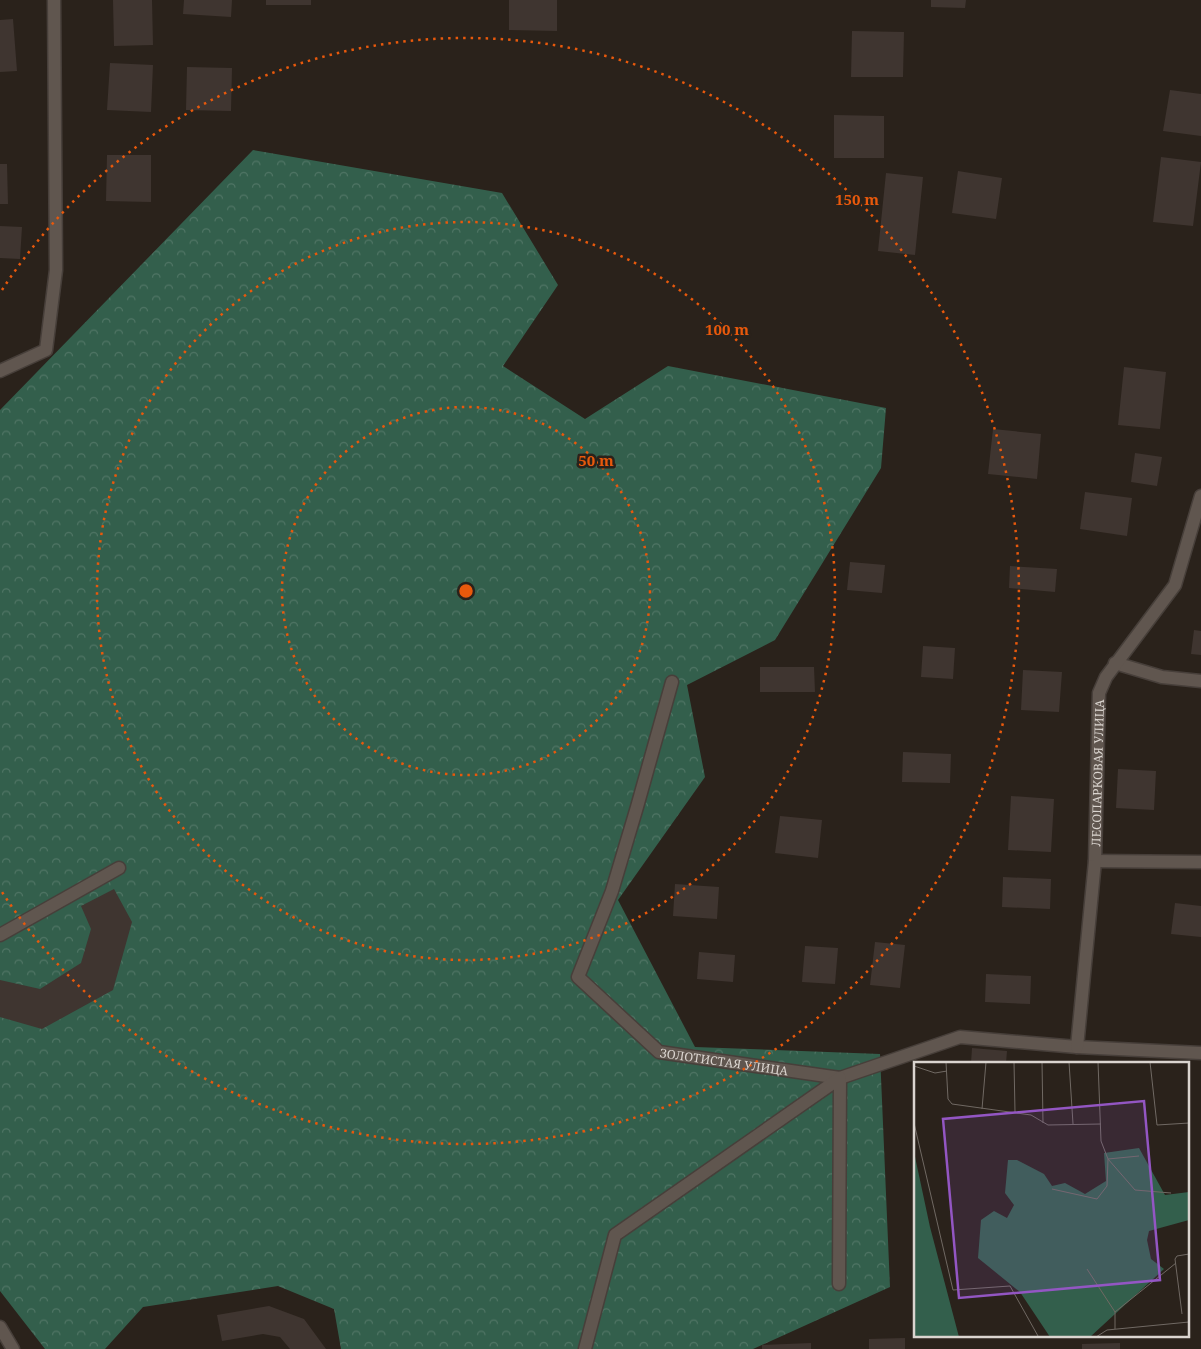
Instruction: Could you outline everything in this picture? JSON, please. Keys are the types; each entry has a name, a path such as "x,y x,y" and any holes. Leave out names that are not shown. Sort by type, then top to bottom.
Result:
{"street":[{"path":"0,371 46,350 56,270 54,0"},
{"name":"ЛЕСОПАРКОВАЯ УЛИЦА","path":"1077,1047 1095,860 1099,692 1115,663 1175,586 1201,496"},
{"path":"1115,663 1162,677 1201,681"},
{"name":"ЗОЛОТИСТАЯ УЛИЦА","path":"672,682 612,891 578,976 659,1052 840,1078 960,1036 1077,1047 1201,1053"},
{"path":"1095,860 1201,862"},
{"path":"0,935 119,868"},
{"path":"839,1284 840,1078"},
{"path":"585,1349 614,1235 840,1078"},
{"path":"0,1327 13,1349"}],"green space":[{"path":"253,150 502,193 558,285 503,366 585,419 668,366 886,408 881,468 775,640 687,685 705,777 618,900 695,1047 880,1054 890,1287 753,1349 341,1349 334,1309 278,1286 143,1307 105,1349 45,1349 0,1291 0,410"}],"building":[{"path":"113,0 152,0 153,45 114,46"},
{"path":"184,0 232,0 231,17 183,14"},
{"path":"266,0 311,0 311,5 266,5"},
{"path":"509,0 557,0 557,31 509,30"},
{"path":"931,0 966,0 965,8 931,7"},
{"path":"13,19 17,71 0,72 0,20"},
{"path":"852,31 904,32 903,77 851,77"},
{"path":"110,63 153,65 151,112 107,110"},
{"path":"187,67 232,68 231,111 186,110"},
{"path":"1170,90 1201,94 1201,136 1163,131"},
{"path":"834,115 884,116 884,158 834,158"},
{"path":"107,155 151,155 151,202 106,201"},
{"path":"1161,157 1201,162 1193,226 1153,222"},
{"path":"0,164 7,164 8,204 0,204"},
{"path":"958,171 1002,178 996,219 952,213"},
{"path":"886,173 923,177 915,255 878,251"},
{"path":"0,226 22,227 20,259 0,258"},
{"path":"1124,367 1166,372 1160,429 1118,425"},
{"path":"993,429 1041,434 1037,479 988,474"},
{"path":"1135,453 1162,457 1157,486 1131,482"},
{"path":"1085,492 1132,498 1127,536 1080,529"},
{"path":"850,562 885,565 882,593 847,590"},
{"path":"1010,566 1057,569 1055,592 1009,588"},
{"path":"1194,630 1201,631 1201,655 1191,654"},
{"path":"923,646 955,648 953,679 921,677"},
{"path":"760,667 814,667 815,692 760,692"},
{"path":"1023,670 1062,672 1059,712 1021,710"},
{"path":"903,752 951,754 950,783 902,782"},
{"path":"1118,769 1156,771 1154,810 1116,808"},
{"path":"1011,796 1054,799 1051,852 1008,850"},
{"path":"780,816 822,820 818,858 775,853"},
{"path":"1003,877 1051,879 1050,909 1002,907"},
{"path":"675,884 719,887 717,919 673,916"},
{"path":"114,889 132,922 113,990 42,1029 0,1017 0,980 40,989 81,963 91,929 81,906"},
{"path":"1175,903 1201,906 1201,937 1171,934"},
{"path":"875,942 905,945 900,988 870,985"},
{"path":"805,946 838,948 835,984 802,982"},
{"path":"699,952 735,955 733,982 697,979"},
{"path":"986,974 1031,976 1030,1004 985,1002"},
{"path":"972,1048 1007,1051 1006,1062 971,1062"},
{"path":"269,1306 304,1319 326,1349 290,1349 280,1337 263,1334 222,1341 217,1315"},
{"path":"905,1338 905,1349 869,1349 869,1339"},
{"path":"811,1343 811,1349 762,1349 762,1345"},
{"path":"1120,1343 1120,1349 1082,1349 1082,1344"}]}
